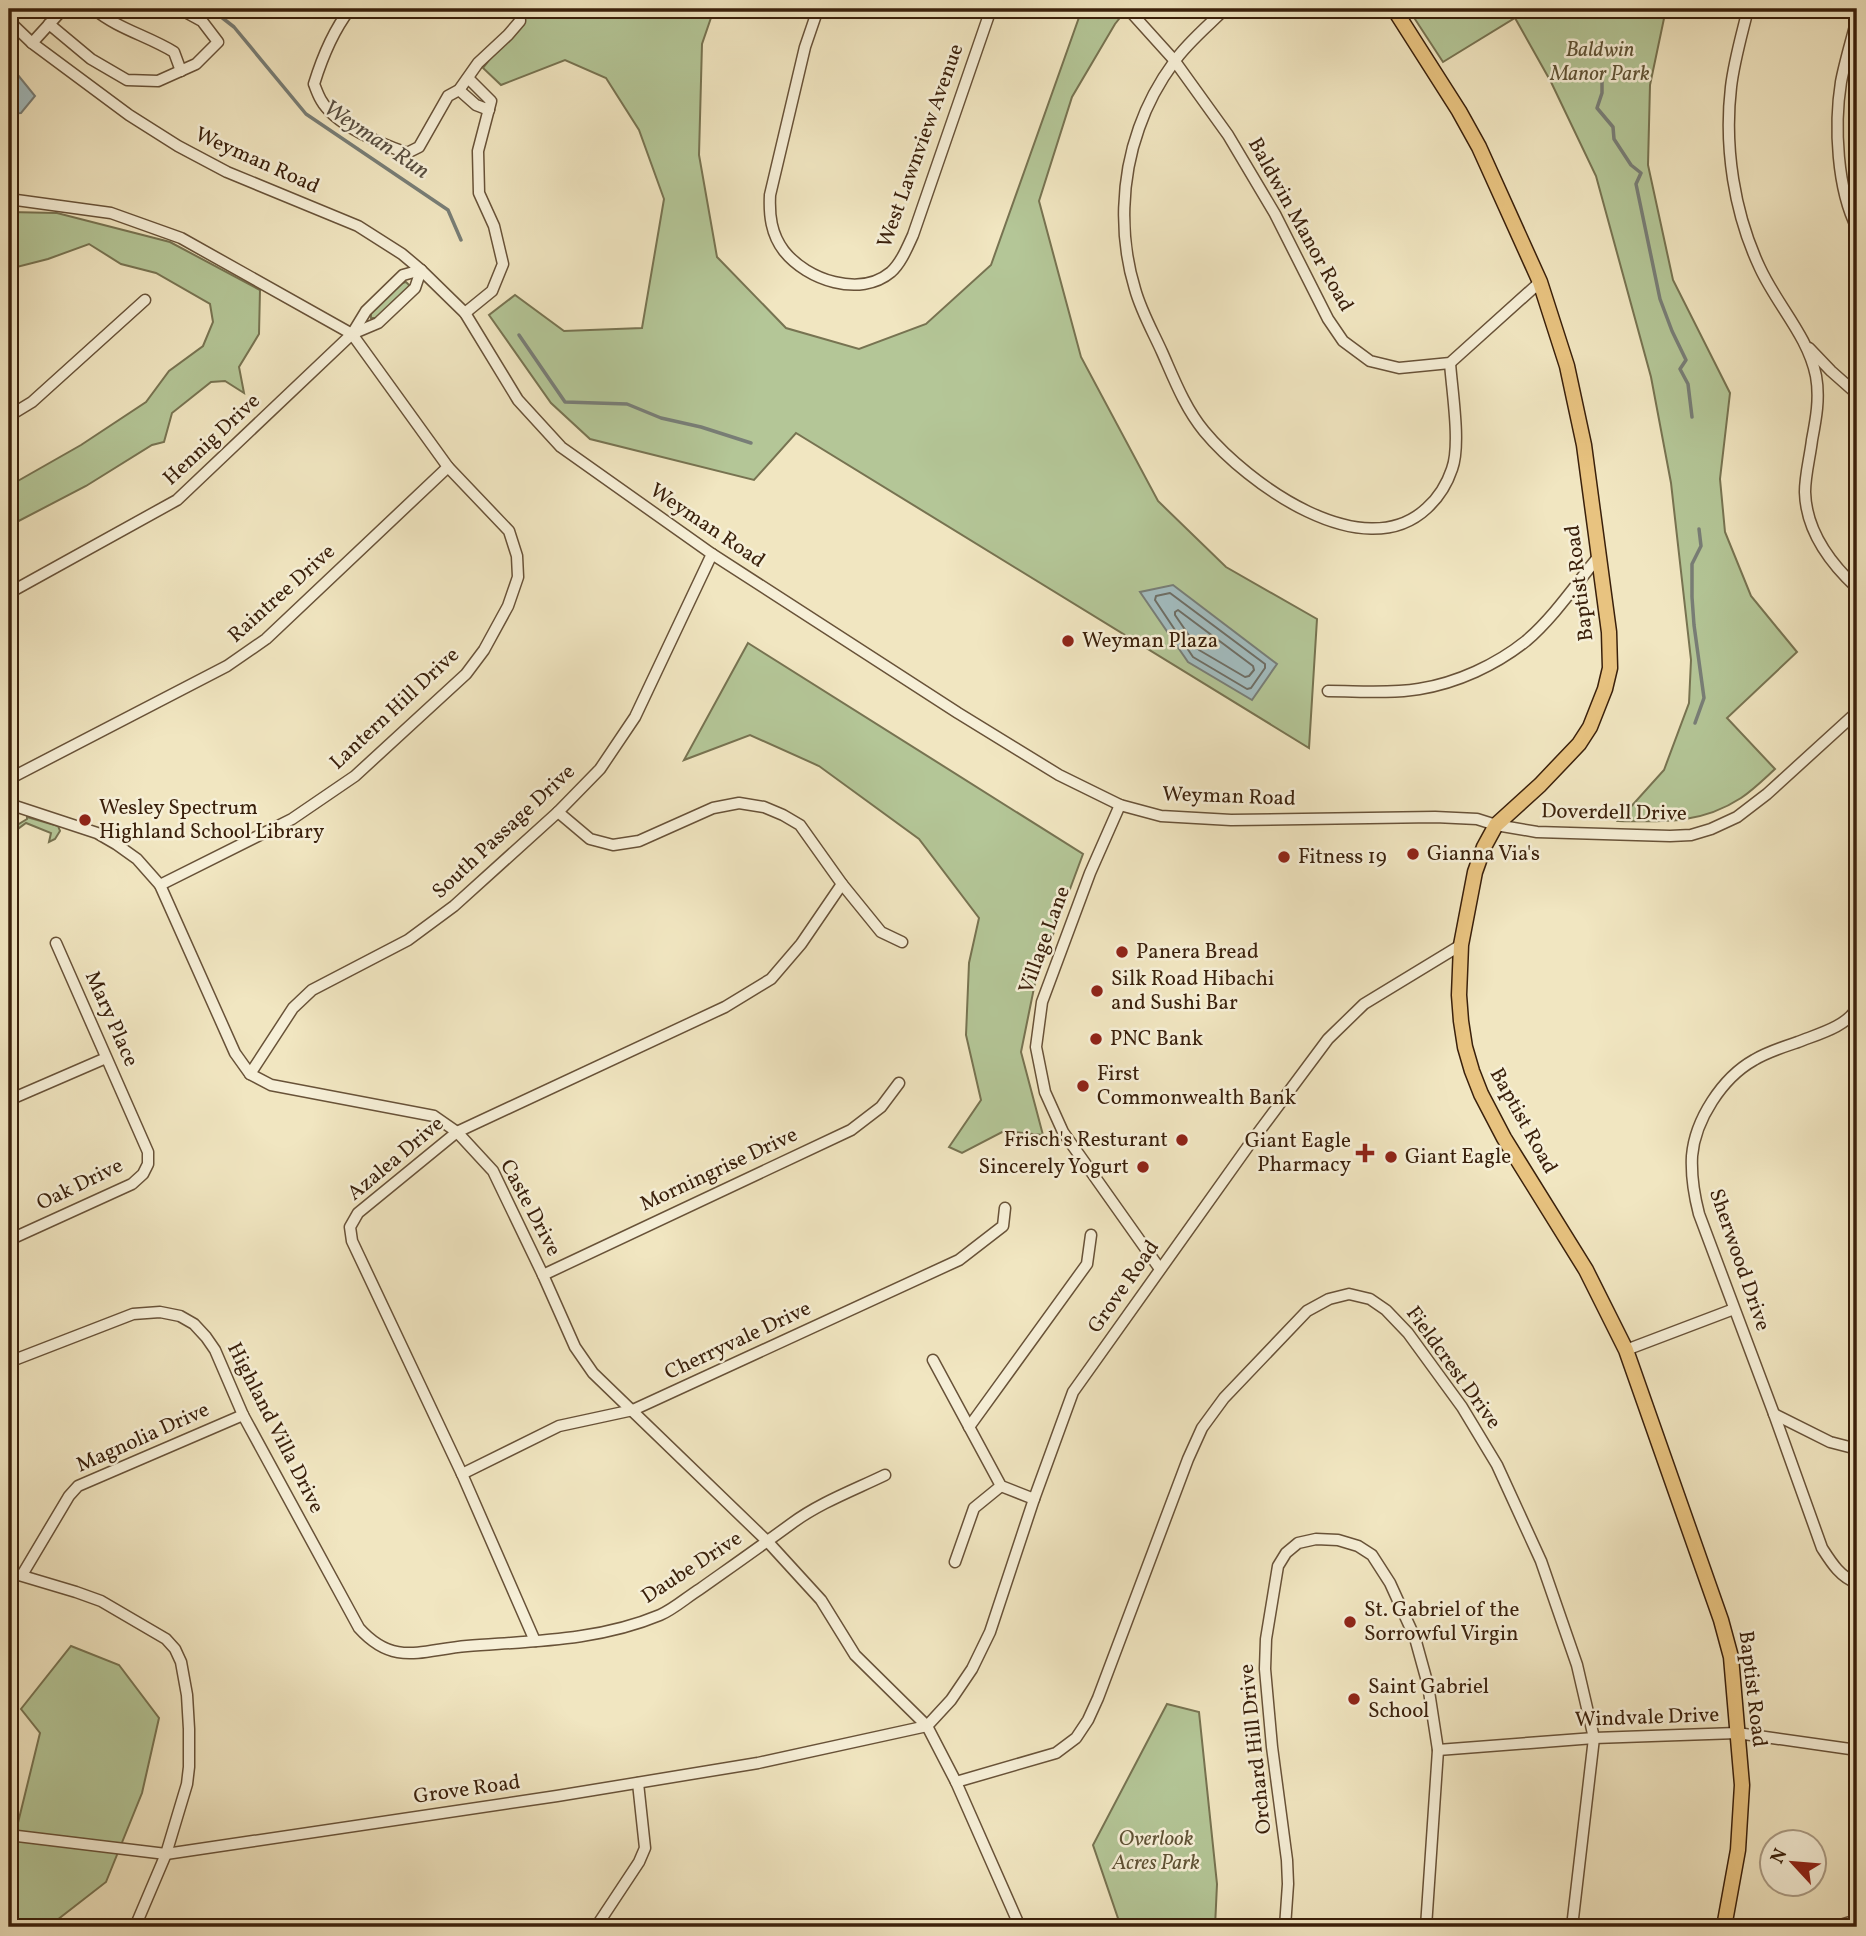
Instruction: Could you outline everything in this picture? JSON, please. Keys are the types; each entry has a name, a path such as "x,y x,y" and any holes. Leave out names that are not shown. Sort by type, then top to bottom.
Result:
{"main road":[{"name":"Baptist Road","path":"1394,9 1479,147 1540,282 1567,366 1584,445 1609,632 1610,668 1598,709 1579,744 1540,785 1496,825 1483,847 1475,872 1461,945 1461,1021 1472,1072 1481,1094 1504,1138 1586,1270 1626,1350 1721,1620 1731,1657 1742,1786 1738,1850 1724,1927"}],"street":[{"path":"32,43 63,9"},
{"path":"94,9 112,23 174,51 181,71"},
{"path":"49,24 91,59 127,80 158,81 196,64 218,42 202,21 180,9"},
{"path":"350,9 323,57 314,84 321,102 338,119 384,145 408,153 419,147 448,96 459,90 478,63 520,21 519,9"},
{"name":"West Lawnview Avenue","path":"818,9 805,47 770,195 769,213 774,234 785,251 798,263 813,273 849,285 866,285 880,280 893,271 904,255 991,9"},
{"name":"Baldwin Manor Road","path":"1128,9 1174,60 1228,135 1275,214 1328,319 1343,341 1370,360 1399,368 1450,363"},
{"path":"1225,9 1174,60 1156,92 1135,139 1125,194 1124,223 1127,256 1135,291 1176,383 1189,410 1204,431 1242,470 1285,500 1316,515 1349,526 1388,528 1418,516 1445,487 1453,467 1456,445 1450,363 1540,282"},
{"path":"1748,9 1733,74 1728,125 1735,189 1744,226 1759,266 1804,343 1816,375 1818,397 1805,494 1808,509 1820,544 1830,561 1857,588"},
{"path":"1857,18 1841,84 1838,123 1839,156 1845,194 1857,229"},
{"name":"Weyman Road","path":"9,21 32,43 129,115 178,146 227,172 358,226 402,254 465,313 518,400 561,447 712,554 1059,775 1120,805 1161,816 1208,819 1435,817 1477,819 1496,825"},
{"path":"465,313 492,291 503,264 494,226 479,194 478,151 491,101 468,78"},
{"path":"459,90 476,104 489,110"},
{"name":"Lantern Hill Drive","path":"9,199 111,213 180,239 352,334 448,467 509,531 517,556 518,577 508,606 484,650 466,674 355,776 292,819 160,885"},
{"name":"Hennig Drive","path":"352,334 378,323 415,288 421,270"},
{"name":"Hennig Drive","path":"9,593 177,500 352,334 366,310 402,275 421,270"},
{"path":"9,416 32,402 145,300"},
{"path":"1804,343 1831,372 1857,394"},
{"name":"Raintree Drive","path":"9,779 227,666 266,639 448,467"},
{"name":"South Passage Drive","path":"250,1074 293,1008 312,990 408,940 454,906 558,812 600,769 635,717 712,554"},
{"path":"1328,691 1384,692 1420,689 1476,671 1500,659 1546,621 1599,555"},
{"name":"Doverdell Drive","path":"1496,825 1537,832 1670,836 1691,835 1711,829 1737,817 1767,794 1857,712"},
{"path":"558,812 590,839 613,845 639,841 713,808 739,803 764,807 800,825 842,884 881,932 902,942"},
{"path":"9,804 97,833 136,859 160,885 235,1053 250,1074"},
{"name":"Village Lane","path":"1120,805 1090,873 1042,1002 1036,1047 1045,1092 1063,1132 1160,1269"},
{"name":"Azalea Drive","path":"535,1641 462,1474 352,1241 350,1227 358,1213 457,1132 725,1007 771,979 801,944 842,884"},
{"name":"Mary Place","path":"56,943 131,1110"},
{"name":"Grove Road","path":"9,1835 166,1854 638,1783 929,1730 972,1669 990,1632 1073,1392 1328,1039 1364,1004 1461,945"},
{"name":"Sherwood Drive","path":"1857,1008 1842,1024 1751,1061 1721,1089 1706,1113 1692,1154 1694,1193 1699,1214 1822,1548 1833,1566 1857,1583"},
{"path":"9,1100 106,1058"},
{"name":"Caste Drive","path":"250,1074 271,1085 434,1116 457,1132 493,1171 575,1347 593,1373 768,1542 821,1600 855,1655 929,1730 956,1782 1020,1927"},
{"name":"Morningrise Drive","path":"543,1275 851,1130 881,1107 899,1083"},
{"name":"Oak Drive","path":"9,1240 132,1184 143,1174 148,1164 148,1152 131,1110"},
{"name":"Cherryvale Drive","path":"462,1474 559,1426 633,1410 959,1261 1003,1226 1005,1208"},
{"path":"969,1427 1087,1264 1091,1234"},
{"name":"Fieldcrest Drive","path":"956,1782 1056,1753 1076,1738 1098,1698 1202,1428 1224,1398 1307,1311 1329,1299 1349,1294 1370,1299 1387,1310 1408,1333 1462,1407 1497,1465 1541,1561 1577,1665 1594,1738 1572,1927"},
{"path":"1626,1350 1734,1309"},
{"name":"Highland Villa Drive","path":"9,1362 133,1314 160,1312 180,1316 194,1324 215,1350 243,1415 359,1628 381,1648 397,1652 422,1653 460,1647"},
{"path":"933,1360 1001,1486 1034,1499"},
{"path":"1774,1414 1830,1442 1857,1449"},
{"name":"Magnolia Drive","path":"22,1575 69,1496 78,1486 243,1415"},
{"name":"Daube Drive","path":"460,1647 573,1639 619,1630 663,1614 793,1522 885,1475"},
{"path":"956,1562 974,1508 1001,1486"},
{"name":"Orchard Hill Drive","path":"1285,1927 1287,1860 1272,1747 1265,1669 1266,1639 1278,1566 1286,1553 1298,1543 1316,1539 1338,1540 1358,1546 1372,1555 1390,1583 1415,1638 1428,1685 1438,1750"},
{"path":"9,1572 101,1601 166,1639 181,1662 187,1695 187,1784 166,1854 135,1927"},
{"name":"Windvale Drive","path":"1438,1750 1594,1738 1737,1733 1857,1750"},
{"path":"1426,1927 1438,1750"},
{"path":"596,1927 639,1862 645,1847 638,1783"},
{"path":"1834,1927 1857,1920"}],"green space":[{"path":"529,9 714,9 702,44 699,155 717,257 786,328 859,349 926,324 991,265 1082,9 1127,9 1115,24 1072,97 1039,201 1081,357 1158,501 1226,567 1317,619 1309,748 796,433 754,480 590,439 551,403 489,315 515,295 564,331 642,328 664,199 639,130 606,78 565,60 501,85 483,68"},
{"name":"Baldwin Manor Park","path":"1410,9 1666,9 1650,85 1648,165 1673,280 1730,393 1720,479 1725,532 1751,596 1797,652 1727,718 1775,769 1741,798 1711,813 1682,820 1618,821 1664,770 1689,703 1691,660 1671,483 1651,377 1596,176 1551,82 1515,18 1443,62"},
{"path":"9,212 57,213 170,242 260,290 259,334 239,367 244,393 225,381 211,382 172,413 164,442 152,445 86,486 9,526 9,486 81,445 146,402 169,371 203,346 213,322 210,304 156,273 121,264 89,244 9,269"},
{"path":"406,282 409,288 377,318 371,318 371,312"},
{"path":"748,643 1083,854 1035,983 1021,1052 1043,1135 1004,1131 962,1153 949,1147 981,1100 966,1035 969,963 979,918 919,839 819,766 750,735 684,760"},
{"path":"27,817 58,826 60,831 55,839 49,842 51,833 26,823 9,833 9,830"},
{"path":"71,1646 119,1665 159,1718 142,1793 106,1882 48,1927 9,1927 9,1835 15,1835 40,1733 21,1709"},
{"name":"Overlook Acres Park","path":"1167,1704 1199,1712 1217,1884 1215,1927 1121,1927 1093,1845"}],"water":[{"path":"9,64 35,96 21,113 9,114"},
{"path":"1173,585 1277,664 1252,700 1188,662 1140,592"}],"waterway":[{"name":"Weyman Run","path":"211,9 234,27 306,114 448,210 461,240"},
{"path":"1602,76 1602,93 1597,108 1613,127 1614,139 1631,165 1641,173 1636,184 1660,299 1686,360 1680,369 1688,384 1692,417"},
{"name":"Weyman Run","path":"519,335 565,402 627,404 661,418 751,443"},
{"path":"1695,723 1704,698 1692,597 1692,564 1701,546 1699,529"}],"place":[{"name":"Weyman Plaza","path":"1068,641"},
{"name":"Wesley Spectrum Highland School Library","path":"85,820"},
{"name":"Gianna Via's","path":"1413,854"},
{"name":"Fitness 19","path":"1284,857"},
{"name":"Panera Bread","path":"1122,952"},
{"name":"Silk Road Hibachi and Sushi Bar","path":"1097,991"},
{"name":"PNC Bank","path":"1096,1039"},
{"name":"First Commonwealth Bank","path":"1083,1086"},
{"name":"Frisch's Resturant","path":"1182,1140"},
{"name":"Giant Eagle Pharmacy","path":"1365,1153"},
{"name":"Giant Eagle","path":"1391,1157"},
{"name":"Sincerely Yogurt","path":"1143,1167"},
{"name":"St. Gabriel of the Sorrowful Virgin","path":"1350,1622"},
{"name":"Saint Gabriel School","path":"1354,1699"}]}
